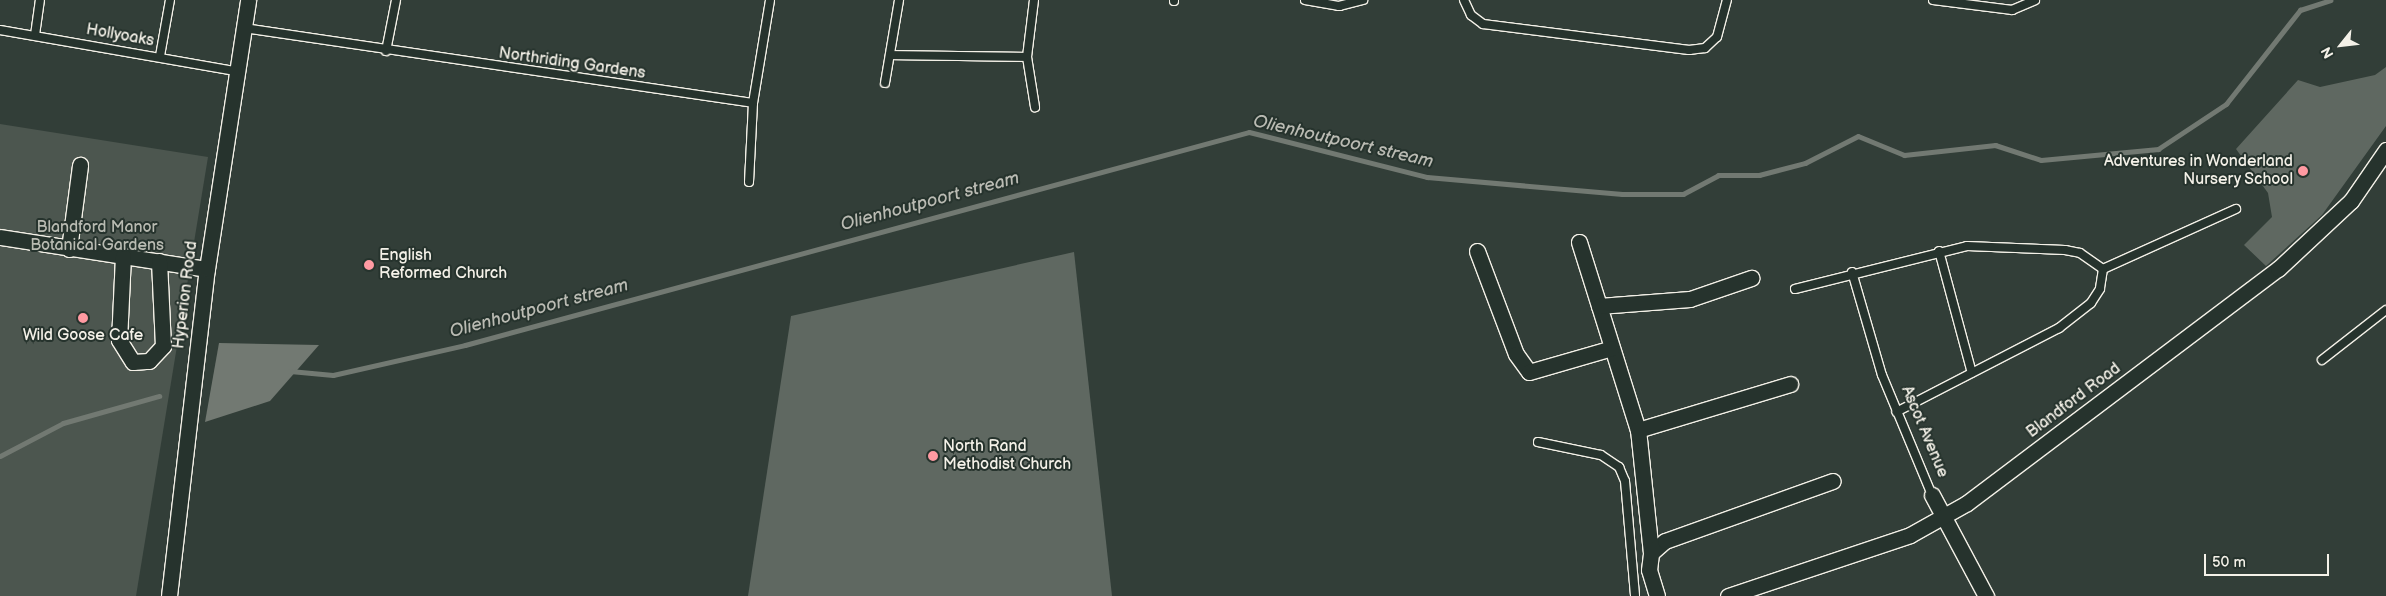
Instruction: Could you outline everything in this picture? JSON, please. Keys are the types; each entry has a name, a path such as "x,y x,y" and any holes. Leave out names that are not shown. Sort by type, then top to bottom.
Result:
{"street":[{"name":"Hyperion Road","path":"169,596 207,269 235,71 248,0"},
{"name":"Blandford Road","path":"1728,596 1877,548 1943,519 2278,269 2339,214 2386,150"},
{"path":"69,249 80,166"},
{"path":"0,237 207,269"},
{"path":"1579,242 1638,430 1651,553 1649,570 1657,596"},
{"path":"1477,251 1516,354 1529,372 1612,348"},
{"path":"123,256 120,340 133,362 149,361 163,346 159,261"},
{"path":"1599,306 1690,299 1751,278"},
{"path":"1638,430 1790,384"},
{"path":"1651,553 1665,541 1833,481"},
{"name":"Ascot Avenue","path":"1932,495 1943,519 1986,596"}],"lane":[{"path":"35,35 40,0"},
{"path":"160,56 170,0"},
{"path":"386,51 396,0"},
{"path":"749,182 753,103 770,0"},
{"path":"885,83 899,0"},
{"path":"1034,0 1027,57 1035,107"},
{"path":"1305,0 1339,6 1363,0"},
{"path":"1464,0 1471,15 1483,24 1689,50 1705,48 1717,37 1727,0"},
{"path":"1933,0 2012,10 2035,0"},
{"name":"Northriding Gardens","path":"244,28 386,51 753,103"},
{"name":"Hollyoaks","path":"0,30 160,56 235,71"},
{"path":"890,56 1027,57"},
{"path":"2103,269 2236,209"},
{"path":"1795,289 1852,272 1939,251 1996,246 2065,250 2080,253 2103,269"},
{"path":"1939,251 1972,373"},
{"path":"1896,412 2079,314 2100,289 2103,269"},
{"name":"Ascot Avenue","path":"1852,272 1896,412 1932,495"},
{"path":"2322,360 2386,310"},
{"path":"1538,442 1601,454 1619,467 1625,481 1634,596"}],"green space":[{"name":"Blandford Manor Botanical Gardens","path":"0,124 208,157 136,596 0,596"}],"shaded area":[{"path":"219,343 319,345 270,401 205,422"}],"building":[{"name":"Adventures in Wonderland Nursery School","path":"2386,67 2386,126 2322,215 2266,266 2244,245 2272,217 2268,193 2236,149 2298,80 2320,87 2375,75"},
{"name":"North Rand Methodist Church","path":"1074,252 1112,596 748,596 791,316"}],"waterway":[{"name":"Olienhoutpoort stream","path":"290,371 333,375 465,345 1249,132 1427,177 1622,194 1683,194 1718,175 1759,175 1805,163 1858,136 1904,155 1995,145 2041,160 2158,149 2226,104 2300,10 2330,0"},
{"name":"Olienhoutpoort stream","path":"0,456 63,423 159,396"}],"place":[{"name":"Adventures in Wonderland Nursery School","path":"2303,171"},
{"name":"English Reformed Church","path":"369,265"},
{"name":"Wild Goose Cafe","path":"83,318"},
{"name":"North Rand Methodist Church","path":"933,456"}]}
